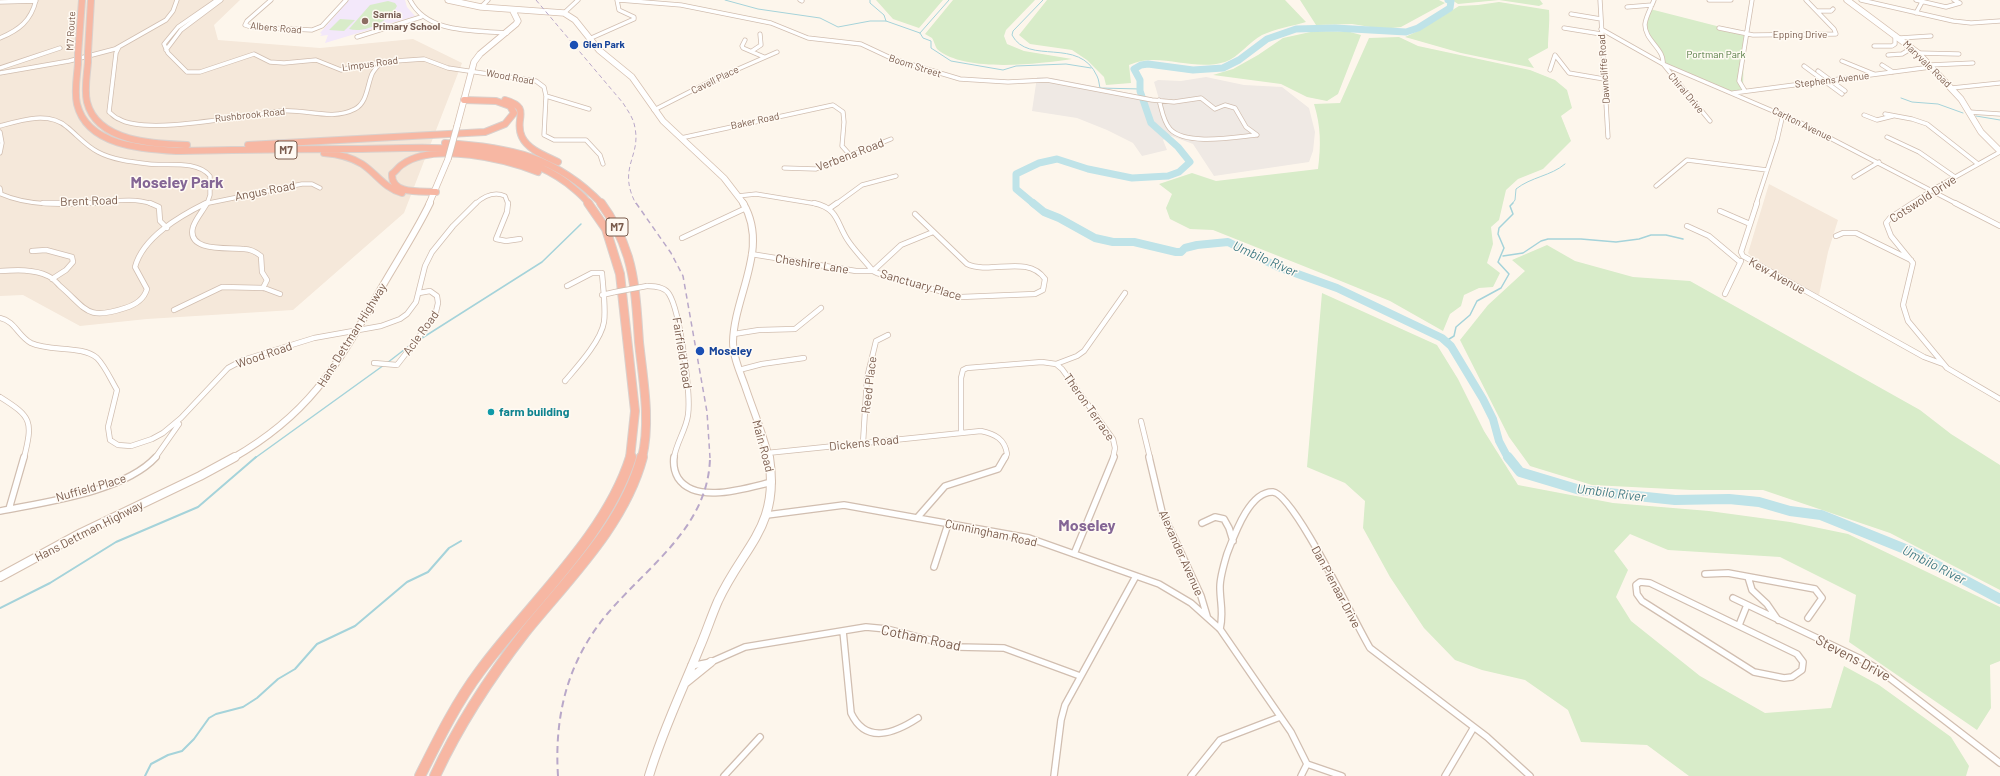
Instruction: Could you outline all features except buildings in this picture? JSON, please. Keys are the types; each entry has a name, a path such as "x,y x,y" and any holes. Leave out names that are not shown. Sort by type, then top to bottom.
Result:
{"highway":[{"name":"M7 Route","path":"82,0 76,94 78,108 82,119 96,132 117,142 146,148 177,151 220,150"},
{"name":"M7 Route","path":"91,0 87,104 97,120 109,130 131,138 161,144 248,145"},
{"path":"248,145 478,133 499,127 510,120 514,113 510,106 502,102 464,98"},
{"path":"464,98 499,98 516,103 521,110 519,129 521,138 530,147 569,168 589,184 606,203 613,220"},
{"name":"M7","path":"248,145 439,142 475,144 508,149 548,162 574,177 596,198 613,220 628,257 646,403 647,432 640,467 632,486 606,530 510,650 480,692 463,718 435,776"},
{"name":"M7","path":"220,150 431,148 478,150 505,155 539,166 568,183 588,201 607,228 619,268 636,411 632,453 621,485 600,521 480,671 456,707 420,776"},
{"path":"220,150 232,153 306,152 341,156 362,164 391,190 399,193 435,194"},
{"path":"435,194 402,189 396,186 393,182 392,174 403,163 421,156 443,154 487,158 535,170 588,201"}],"main road":[{"path":"448,0 481,7 513,11 564,13"},
{"name":"Maryvale Road","path":"1846,0 1897,36 1918,53 1952,88 1981,132 2000,151"},
{"path":"471,70 480,54 507,33 518,21 513,11"},
{"name":"Main Road","path":"564,13 579,22 597,49 634,80 654,110 705,160 738,196 746,208 753,228 751,254 734,334 735,354 767,453 772,482 771,498 767,515 760,530 725,588 661,738 649,776"},
{"name":"Hans Dettman Highway","path":"0,577 94,526 220,466 256,445 306,404 330,374 435,194 448,159 471,70"},
{"path":"684,684 711,662"}],"street":[{"path":"0,2 36,0 34,11 29,20 20,28 0,38"},
{"path":"0,73 69,61 119,47 166,20 173,11 177,0"},
{"path":"166,50 164,44 178,27 217,0"},
{"path":"166,50 181,30 221,0"},
{"name":"Albers Road","path":"271,0 246,21 246,26 301,29 308,31 320,28 346,0"},
{"path":"410,0 412,7 421,17 446,26 507,33"},
{"path":"481,7 488,0"},
{"path":"564,13 578,0"},
{"path":"589,39 630,23 634,19 634,17 619,10 618,0"},
{"name":"Boom Street","path":"618,0 681,5 771,23 808,38 861,44 893,59 960,79 1008,82 1052,80 1152,100 1159,100 1174,102 1201,98 1206,100 1213,108 1216,109 1225,105 1232,107 1246,127 1257,134 1197,140 1177,135 1169,128 1159,100"},
{"name":"Dawncliffe Road","path":"1600,0 1608,137"},
{"name":"Chiral Drive","path":"1654,0 1645,23 1645,29 1663,59 1663,64 1710,121"},
{"path":"1709,0 1731,0"},
{"path":"1745,91 1739,81 1752,0"},
{"name":"Epping Drive","path":"1719,28 1746,34 1836,34 1834,29 1806,0"},
{"path":"1861,0 1962,22 2000,21"},
{"path":"1916,0 1948,7 1960,3 1954,0"},
{"path":"1916,13 1922,2"},
{"path":"1627,7 1652,5"},
{"path":"1816,11 1831,11 1833,9"},
{"path":"1571,14 1601,19"},
{"path":"357,37 421,17"},
{"path":"1564,28 1601,31"},
{"name":"Carlton Avenue","path":"1601,31 1663,64 1783,114 1879,162 2000,226"},
{"path":"752,51 761,45 760,34"},
{"path":"1874,46 1892,46 1895,44 1897,36 1931,36"},
{"path":"745,40 742,47 764,57"},
{"path":"1888,55 1904,53 1907,51 1908,45"},
{"path":"109,51 116,53 119,47"},
{"path":"0,68 60,48"},
{"name":"Limpus Road","path":"166,50 182,69 193,73 254,54 270,62 284,63 316,60 341,70 381,62 419,58 448,68 471,70"},
{"name":"Cavell Place","path":"654,110 713,80 777,52"},
{"name":"Rushbrook Road","path":"116,53 109,108 114,118 128,123 160,126 284,111 325,114 347,112 361,104 372,75 381,62"},
{"path":"1918,53 1959,54"},
{"path":"1550,70 1555,55 1569,73 1604,79"},
{"path":"1842,61 1876,74"},
{"name":"Stephens Avenue","path":"1732,93 1931,66 1973,63"},
{"path":"1804,66 1844,92 1810,65"},
{"path":"1882,65 1894,72"},
{"name":"Wood Road","path":"471,70 536,81 544,87 546,96 543,130 544,135 554,140 586,140 600,155 603,164"},
{"path":"1952,88 2000,83"},
{"path":"546,96 589,109"},
{"name":"Baker Road","path":"681,138 829,105 835,105 842,110 845,126 841,143 843,149 850,156"},
{"path":"1969,112 2000,114"},
{"name":"Kew Avenue","path":"1783,114 1741,252 1742,256 1924,357 1943,364"},
{"path":"1886,114 1916,119 1928,124 1945,137 1960,153 1978,164"},
{"path":"1864,115 1879,120 1894,116"},
{"path":"0,126 25,120 55,120 63,123 80,141 109,156 137,162 206,171 210,176 208,202 193,228 194,238 197,242 211,247 254,250 261,256 262,272 267,280 263,288"},
{"path":"0,132 2,138 0,153"},
{"path":"1886,137 1919,152 1954,177"},
{"name":"Verbena Road","path":"784,168 801,170 816,169 891,139"},
{"name":"Cotswold Drive","path":"1911,260 1891,236 1886,223 1890,218 1932,190 2000,151"},
{"path":"1656,186 1687,160 1767,170"},
{"path":"1854,176 1879,162"},
{"path":"738,196 750,194 763,195 816,203 830,208 862,185 896,176"},
{"name":"Angus Road","path":"167,228 208,202 302,184 312,184 320,188"},
{"name":"Brent Road","path":"0,188 4,196 40,202 84,203 128,200 151,203 159,207 160,221 167,228"},
{"name":"Wood Road","path":"0,318 10,321 25,339 43,348 84,353 98,359 117,390 108,434 113,443 127,446 146,442 180,420 233,365 312,339 387,325 401,319 414,307 426,264 429,259 472,207 481,199 491,195 502,194 508,200 505,219 496,234 496,239 501,242 520,239"},
{"path":"682,238 746,208"},
{"name":"Sanctuary Place","path":"830,208 848,241 873,271 961,297 1035,294 1043,290 1045,286 1044,277 1034,268 1021,266 979,268 970,266 915,214"},
{"path":"1720,211 1750,224"},
{"path":"1687,226 1709,236 1740,262"},
{"path":"0,271 35,272 48,275 70,293 83,310 91,314 106,314 130,306 144,297 147,289 135,268 136,261 151,241 167,228"},
{"path":"873,271 901,244 934,232"},
{"path":"1836,236 1848,232 1856,233 1911,260 1913,268 1903,305 1904,313 1908,320 1943,364 1960,376 2000,398"},
{"path":"32,252 46,250 72,257 73,262 70,267 52,279"},
{"name":"Cheshire Lane","path":"751,254 856,271 873,271"},
{"path":"1725,294 1742,256"},
{"path":"565,380 579,365 600,333 604,322 602,295 603,276 600,272 592,273 567,286"},
{"path":"174,310 222,287 235,286 256,290 263,288 280,294"},
{"name":"Fairfield Road","path":"602,295 647,286 662,288 669,294 674,306 678,326 689,403 685,427 673,464 677,476 687,488 705,493 772,482"},
{"name":"Acle Road","path":"374,363 380,362 390,366 397,365 439,309 440,304 436,294 427,291 419,293"},
{"path":"1056,364 1077,356 1084,351 1125,293"},
{"path":"734,334 759,330 795,329 821,308"},
{"name":"Reed Place","path":"863,442 868,381 872,354 876,341 888,335"},
{"path":"739,370 757,365 804,358"},
{"name":"Theron Terrace","path":"961,433 961,378 963,370 971,366 1036,362 1056,364 1065,373 1113,439 1115,448 1113,461 1074,554"},
{"path":"0,398 24,412 29,423 26,452 9,509"},
{"name":"Nuffield Place","path":"0,511 98,488 138,472 157,456 180,420"},
{"name":"Alexander Avenue","path":"1141,421 1162,512 1201,598 1207,616"},
{"name":"Dickens Road","path":"767,453 981,431 996,435 1006,446 1007,454 1001,466 995,471 945,486 917,518"},
{"name":"Dan Pienaar Drive","path":"1220,629 1223,617 1220,586 1222,574 1233,541 1245,513 1256,498 1262,494 1269,492 1280,495 1289,504 1329,569 1358,628 1370,648 1474,727 1530,776"},
{"name":"Cunningham Road","path":"767,515 844,505 1029,538 1168,588 1190,602 1220,629"},
{"path":"1202,523 1214,517 1224,519 1229,525 1233,541"},
{"path":"934,567 948,524"},
{"path":"1705,574 1721,572 1815,589 1821,594 1822,598 1808,618"},
{"path":"1054,776 1061,720 1065,705 1136,576"},
{"path":"1748,577 1750,589 1769,606 1778,620"},
{"path":"1640,582 1650,583 1739,625 1797,654 1803,662 1802,670 1792,677 1784,678 1764,676 1744,668 1642,601 1637,594 1636,585 1640,582"},
{"path":"1190,602 1201,598"},
{"name":"Stevens Drive","path":"1733,598 1878,669 2000,763"},
{"path":"1739,625 1747,605"},
{"name":"Cotham Road","path":"691,666 711,662 745,647 866,627 878,628 957,647 1004,648 1080,676"},
{"path":"1220,629 1297,742 1307,764 1342,776"},
{"path":"843,631 851,713 856,724 879,733 889,734 900,731 918,718"},
{"path":"1191,776 1220,740 1280,717"},
{"path":"1445,776 1474,727"},
{"path":"724,776 760,737"},
{"path":"1301,776 1307,764"}],"shaded area":[{"path":"0,0 240,0 214,25 218,40 320,48 413,39 462,63 404,213 293,310 147,319 80,326 23,295 0,296"},
{"name":"Sarnia Primary School","path":"349,0 405,0 407,7 415,16 325,43 328,35 320,36 322,34 320,33"},
{"path":"1037,77 1052,78 1159,99 1154,82 1158,80 1181,81 1206,77 1244,85 1282,87 1309,108 1315,132 1313,151 1309,162 1214,176 1193,144 1169,135 1163,140 1167,150 1142,156 1133,143 1107,130 1077,118 1032,111"},
{"path":"1769,184 1838,220 1828,252 1819,295 1753,258 1748,253"}],"green space":[{"path":"876,0 943,0 919,28 893,19"},
{"path":"953,0 1035,0 1006,30 1004,36 1007,44 1024,51 1072,59 1041,63 1002,65 983,64 949,57 937,49 932,38 925,34"},
{"path":"1047,0 1285,0 1306,22 1278,29 1262,35 1235,57 1225,62 1200,65 1152,60 1140,61 1129,65 1131,83 1106,85 1104,77 1087,60 1072,50 1030,44 1019,35"},
{"path":"1300,0 1439,0 1445,3 1401,27 1383,29 1352,24 1316,25"},
{"path":"1452,0 1499,0 1458,4"},
{"path":"1499,0 1540,0 1543,4 1539,6"},
{"path":"388,1 395,3 397,6 389,17 369,28 362,30 349,29 370,5"},
{"path":"1499,2 1549,10 1548,48 1528,59 1534,68 1461,53 1405,37 1418,31 1459,6"},
{"name":"Portman Park","path":"1650,9 1744,33 1743,90 1734,93 1664,64 1645,29"},
{"path":"340,19 355,20 344,31 329,30"},
{"path":"1315,31 1350,32 1361,35 1338,94 1327,101 1307,97 1281,84 1213,75 1233,69 1258,55 1283,38"},
{"path":"1399,37 1418,46 1530,70 1555,80 1567,90 1572,108 1561,116 1571,141 1543,169 1518,179 1506,190 1499,220 1491,227 1493,244 1487,263 1500,273 1493,287 1479,288 1464,295 1461,306 1450,314 1443,331 1390,301 1213,230 1190,229 1170,219 1166,208 1172,194 1159,184 1192,173 1216,181 1318,169 1320,136 1314,104 1340,103 1369,38"},
{"path":"1547,245 1575,261 1633,277 1690,281 1920,410 1951,434 2000,465 2000,590 1890,533 1763,490 1691,490 1592,485 1530,466 1509,437 1460,340 1488,305 1525,271 1512,260"},
{"path":"1322,293 1437,345 1458,379 1484,431 1518,485 1613,503 1709,511 1790,522 1848,534 2000,607 2000,661 1990,665 1991,708 1977,730 1849,642 1856,595 1780,557 1668,550 1630,534 1614,551 1628,570 1616,597 1631,621 1700,676 1765,713 1831,708 1844,666 1879,685 1951,737 1969,766 1966,776 1689,776 1647,745 1581,742 1568,710 1525,680 1482,670 1455,660 1424,628 1390,577 1363,528 1365,501 1345,483 1307,467"}],"waterway":[{"path":"725,0 758,9 820,18 838,27 870,21 886,21"},
{"path":"870,0 870,3 884,15 886,21"},
{"path":"920,33 949,0"},
{"path":"1043,0 1013,31 1012,35 1020,44 1030,49 1078,57 1089,64 1099,80 1100,88 1140,89"},
{"name":"Umbilo River","path":"1034,204 1016,189 1016,174 1039,163 1057,159 1088,169 1132,178 1168,176 1179,172 1190,162 1178,147 1151,123 1140,91 1140,80 1134,69 1141,65 1148,64 1193,70 1223,68 1239,60 1267,39 1296,29 1335,28 1406,32 1418,28 1450,8 1451,1 1448,0"},
{"path":"886,21 920,33"},
{"path":"920,33 923,38 931,41 931,48 951,61 1003,70 1016,66 1066,64 1091,68"},
{"path":"1901,98 1912,102 1938,104 1963,113"},
{"path":"1976,116 2000,120"},
{"path":"1512,204 1515,200 1516,189 1554,171 1565,164"},
{"name":"Umbilo River","path":"1033,203 1044,212 1059,218 1095,238 1113,242 1134,242 1176,252 1181,252 1185,248 1197,245 1228,242 1278,267 1337,288 1442,338 1451,346 1483,399 1493,419 1499,441 1508,458"},
{"path":"1446,341 1454,336 1456,327 1470,315 1477,301 1501,288 1509,274 1498,262 1504,248 1498,234 1499,228 1513,214 1510,206 1512,204"},
{"path":"419,340 542,262 581,224"},
{"path":"1503,256 1523,253 1541,241 1548,239 1581,239 1616,242 1639,239 1651,235 1666,235 1683,239"},
{"path":"387,363 409,346"},
{"path":"255,458 384,365"},
{"path":"0,608 50,583 116,542 198,507 256,457"},
{"name":"Umbilo River","path":"1508,457 1520,472 1580,490 1675,500 1729,499 1759,502 1790,511 1821,515 1910,551 2000,599"},
{"path":"145,776 151,764 168,755 182,751 194,739 209,718 216,714 243,707 257,698 278,679 295,669 317,644 355,626 407,582 428,572 449,548 461,541"}],"railway":[{"path":"536,0 623,103 632,118 636,138 629,172 629,181 631,192 636,204"},
{"path":"636,203 671,253 683,276 707,412 710,457"},
{"path":"558,776 558,731 566,689 583,650 594,631 608,613 658,561 688,524 699,504 707,482 710,457"}],"place":[{"name":"Sarnia Primary School","path":"365,21"},
{"name":"Glen Park","path":"574,45"},
{"name":"Moseley","path":"700,351"},
{"name":"farm building","path":"491,412"}],"district":[{"name":"Moseley Park","path":"177,183"},
{"name":"Moseley","path":"1087,526"}]}
